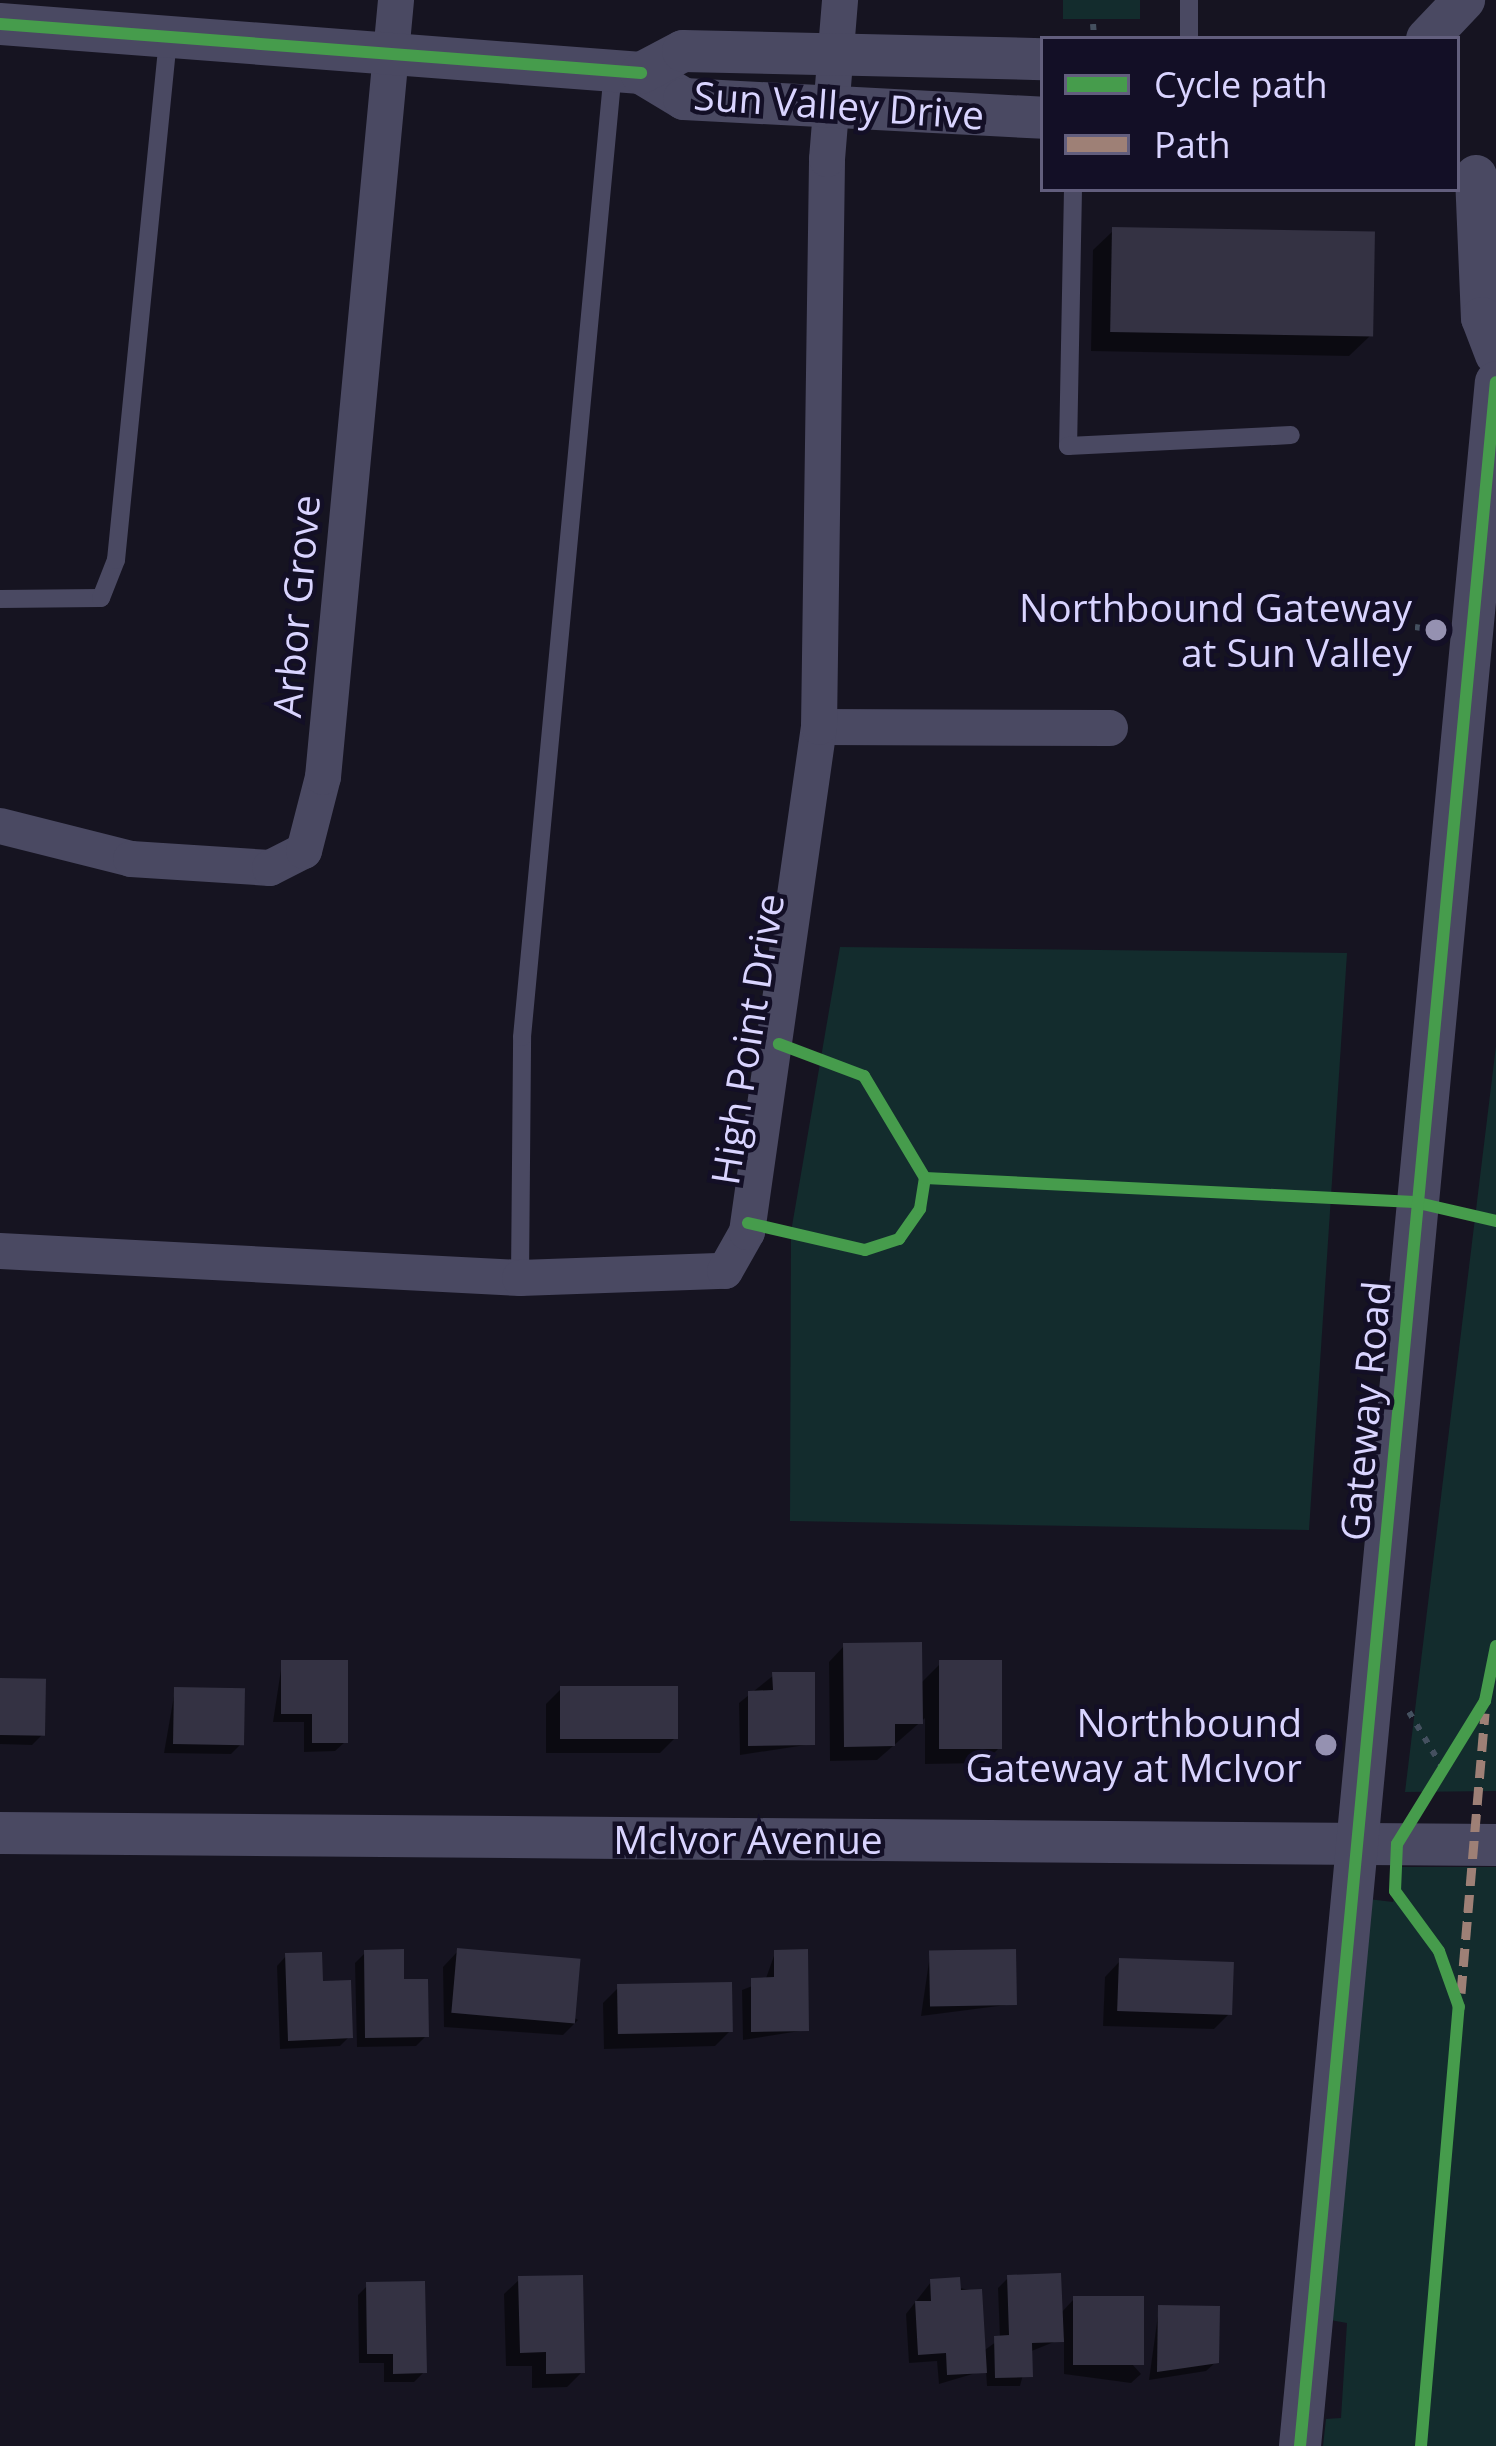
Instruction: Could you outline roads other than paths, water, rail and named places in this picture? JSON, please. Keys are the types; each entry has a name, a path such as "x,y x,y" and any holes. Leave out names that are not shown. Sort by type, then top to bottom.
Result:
{"street":[{"name":"Arbor Grove","path":"0,826 131,860 270,868 304,851 323,777 396,0"},
{"name":"High Point Drive","path":"0,1251 520,1279 725,1271 747,1232 819,727 832,84 840,0"},
{"path":"1429,36 1464,0"},
{"name":"Sun Valley Drive","path":"0,24 627,72 683,52 832,84 1040,118"},
{"name":"Sun Valley Drive","path":"832,84 1040,59"},
{"path":"1476,174 1482,318 1496,354"},
{"name":"Gateway Road","path":"1300,2446 1496,382"},
{"path":"819,727 1110,728"},
{"name":"McIvor Avenue","path":"0,1834 1496,1845"}],"lane":[{"path":"1189,0 1189,36"},
{"path":"0,599 101,598 116,560 168,39"},
{"path":"520,1279 522,1037 627,72"},
{"path":"1073,192 1068,446 1291,435"}],"place":[{"name":"Northbound Gateway at Sun Valley","path":"1436,630"},
{"name":"Northbound Gateway at McIvor","path":"1326,1745"}]}
